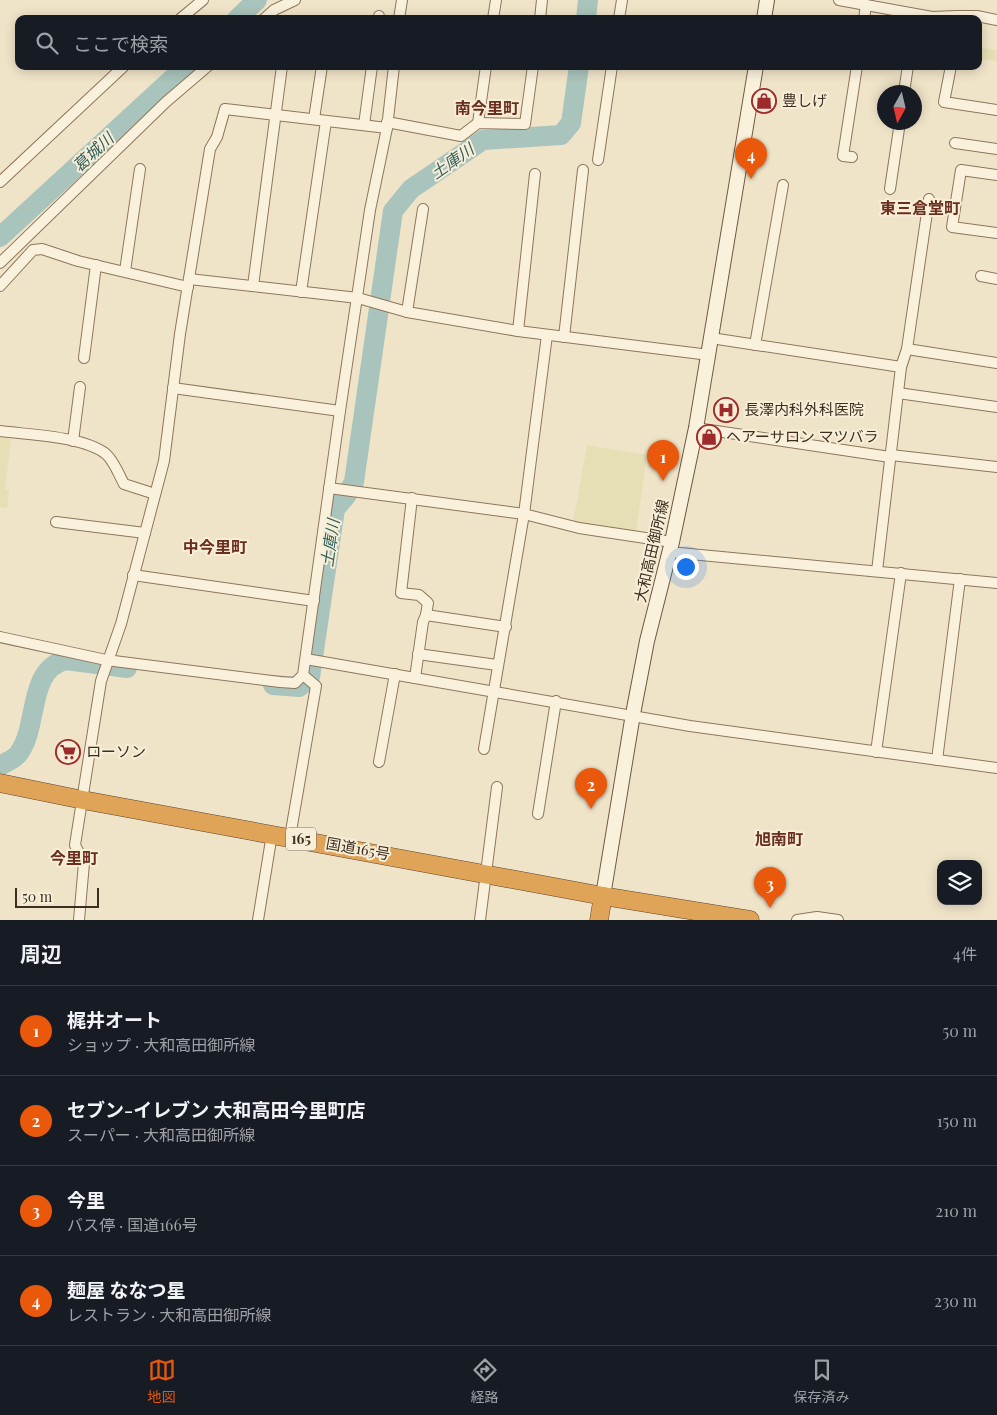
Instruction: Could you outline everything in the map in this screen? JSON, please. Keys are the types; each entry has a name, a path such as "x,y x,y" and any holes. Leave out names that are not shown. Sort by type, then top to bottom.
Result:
{"highway":[{"name":"国道165号","path":"0,783 82,800 487,873 603,896 750,920"},
{"path":"599,920 603,896"}],"main road":[{"path":"765,15 767,0"},
{"name":"大和高田御所線","path":"603,896 632,714 696,428 755,70"}],"street":[{"path":"185,15 203,0"},
{"path":"268,15 274,10 295,0"},
{"path":"400,15 402,0"},
{"path":"494,15 496,0"},
{"path":"540,15 542,0"},
{"path":"620,15 622,0"},
{"path":"839,0 911,15"},
{"path":"865,15 866,5"},
{"path":"982,17 997,20"},
{"path":"0,182 120,70"},
{"path":"0,263 166,102 203,70"},
{"path":"253,286 282,70"},
{"path":"314,119 321,70"},
{"path":"364,125 371,70"},
{"path":"290,837 316,686 307,678 306,659 329,488 370,210 387,125 394,70"},
{"path":"478,123 485,70"},
{"path":"79,920 84,863 75,845 100,681 106,660 121,624 164,461 188,283 210,149 217,137 224,109 364,125 387,125 461,136 478,123 525,124 532,70"},
{"path":"598,160 611,70"},
{"path":"852,157 843,156 856,70"},
{"path":"905,85 907,70"},
{"path":"950,70 944,102 997,110"},
{"path":"301,292 326,121"},
{"path":"890,189 899,130"},
{"path":"955,143 997,149"},
{"path":"125,271 140,169"},
{"path":"564,337 583,170"},
{"path":"997,174 961,170 952,227 997,233"},
{"path":"518,331 535,174"},
{"path":"755,345 783,185"},
{"path":"877,571 901,367 907,348 929,199"},
{"path":"407,312 423,209"},
{"path":"0,286 33,250 42,249 96,265 188,283 253,286 358,298 407,312 518,331 709,355"},
{"path":"84,358 96,265"},
{"path":"982,276 997,279"},
{"path":"484,749 524,514 547,335"},
{"path":"711,338 901,367"},
{"path":"907,348 997,363"},
{"path":"73,441 80,387"},
{"path":"173,388 340,411"},
{"path":"898,393 997,407"},
{"path":"696,428 890,456 997,467"},
{"path":"0,430 73,441 98,449 108,456 124,484 155,494"},
{"path":"329,488 524,514 579,528 670,547 997,583"},
{"path":"412,498 401,593 419,595 428,603 415,678"},
{"path":"56,522 145,533"},
{"path":"876,752 901,573"},
{"path":"133,575 314,601"},
{"path":"937,760 960,579"},
{"path":"426,615 506,627"},
{"path":"0,638 106,660 280,682 295,683 307,678"},
{"path":"418,654 497,665"},
{"path":"306,659 632,714 690,726 997,768"},
{"path":"379,762 395,674"},
{"path":"538,814 556,701"},
{"path":"480,920 497,787"},
{"path":"258,920 272,834"},
{"path":"797,920 817,917 838,920"}],"shaded area":[{"path":"982,48 997,50 997,61 982,59"},
{"path":"0,437 11,439 5,490 9,491 7,508 0,507"},
{"path":"587,445 647,455 636,532 573,523"}],"waterway":[{"name":"葛城川","path":"241,15 257,0"},
{"name":"土庫川","path":"586,15 588,0"},
{"name":"葛城川","path":"0,237 182,70"},
{"name":"土庫川","path":"273,685 299,687 310,677 335,509 346,496 354,482 393,211 411,189 483,140 561,135 571,123 578,70"},
{"name":"土庫川","path":"0,766 13,759 25,742 39,686 45,675 54,665 66,660 127,668"}],"place":[{"name":"豊しげ","path":"764,101"},
{"name":"麺屋 ななつ星","path":"751,179"},
{"name":"長澤内科外科医院","path":"726,410"},
{"name":"ヘアーサロン マツバラ","path":"709,437"},
{"name":"梶井オート","path":"663,481"},
{"name":"ローソン","path":"68,752"},
{"name":"セブン-イレブン 大和高田今里町店","path":"591,809"},
{"name":"今里","path":"770,908"}],"district":[{"name":"南今里町","path":"487,108"},
{"name":"東三倉堂町","path":"920,208"},
{"name":"中今里町","path":"215,547"},
{"name":"旭南町","path":"779,839"},
{"name":"今里町","path":"74,858"}]}
